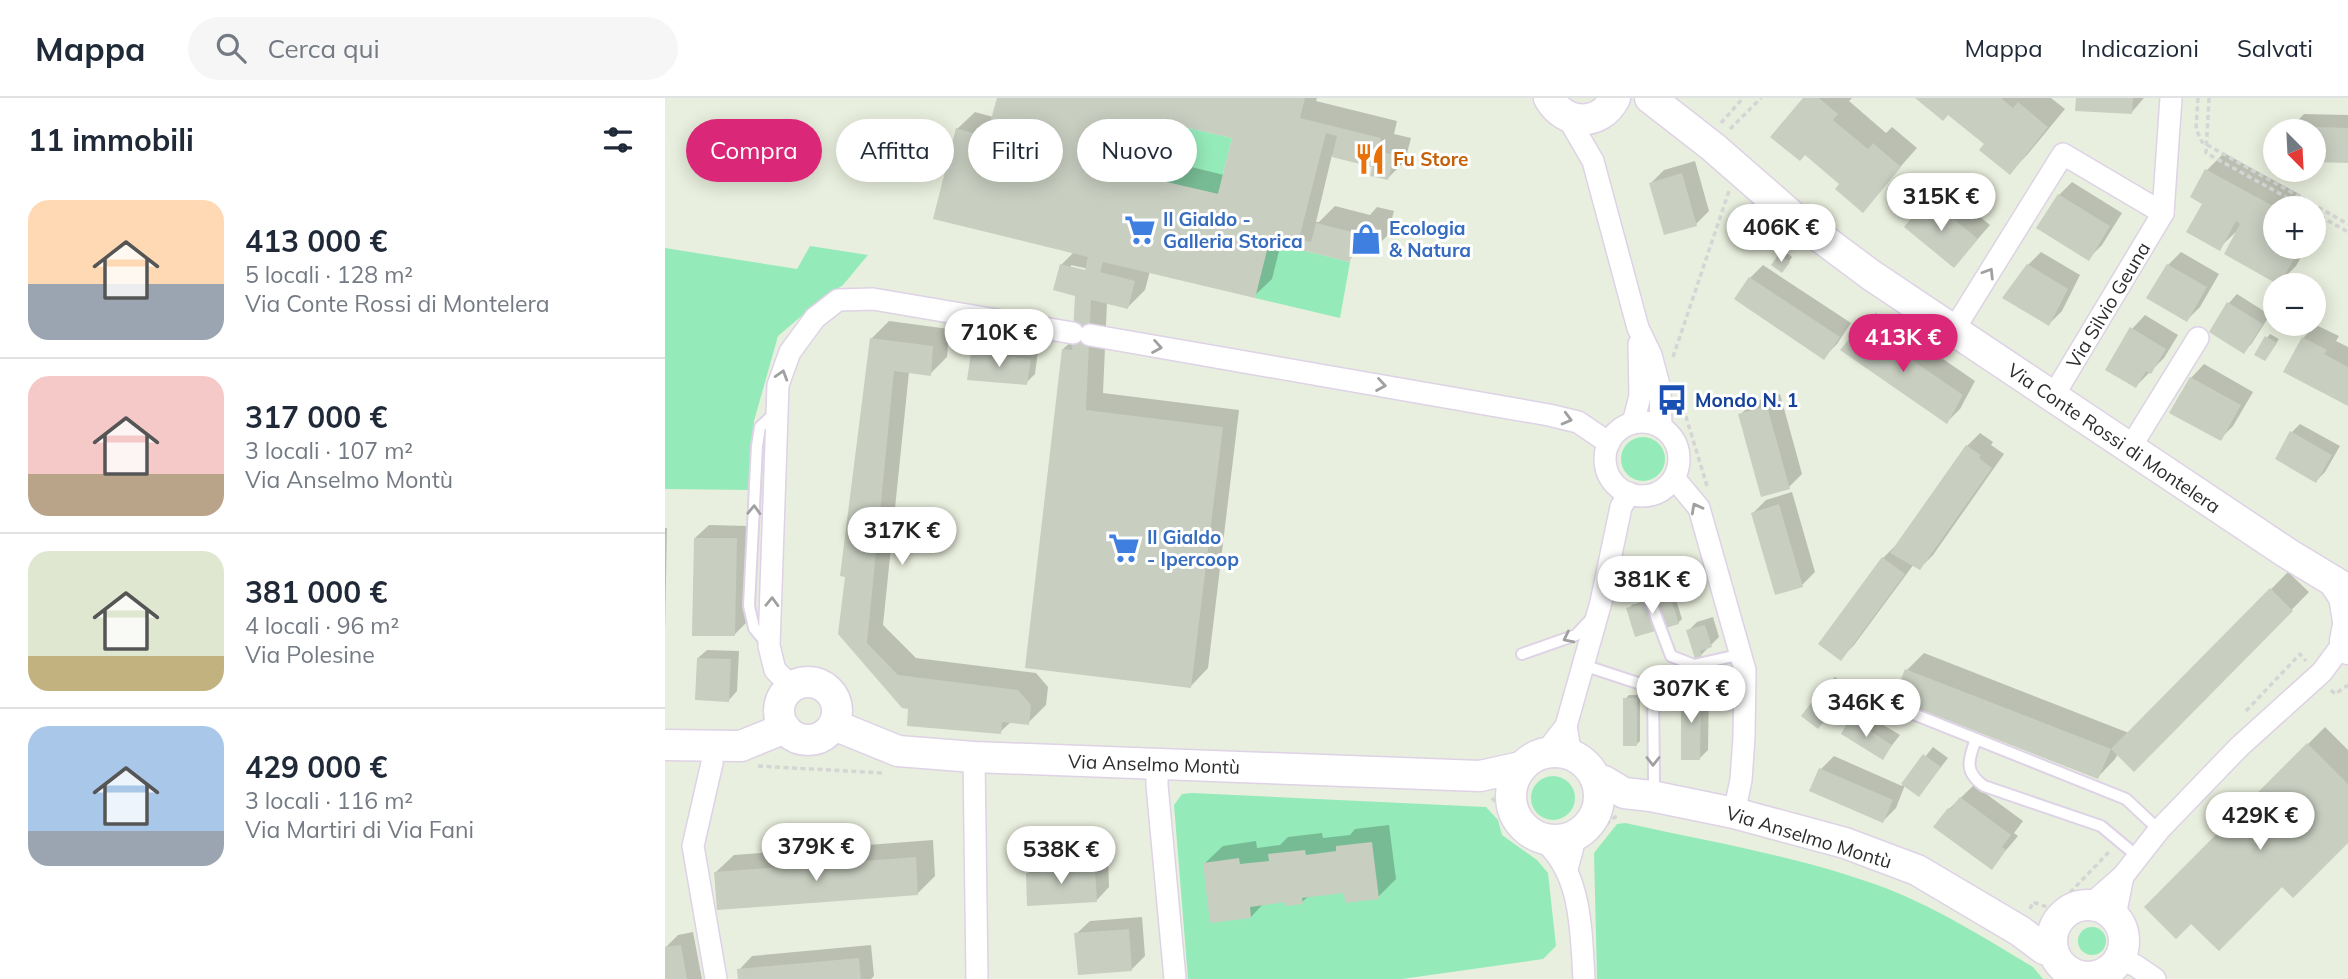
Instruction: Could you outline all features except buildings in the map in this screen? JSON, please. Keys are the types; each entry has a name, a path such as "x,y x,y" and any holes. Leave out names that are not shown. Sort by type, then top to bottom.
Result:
{"street":[{"name":"Via Silvio Geuna","path":"2052,398 2163,213 2171,98"},
{"name":"Via Conte Rossi di Montelera","path":"1559,108 1586,120 1608,108 1658,104 1812,231 1871,275 2052,398 2341,586 2347,640"},
{"path":"1559,108 1593,160 1638,328 1651,355 1660,389 1661,427"},
{"path":"1593,160 1608,108"},
{"path":"1953,331 2063,153 2163,213"},
{"path":"792,687 775,670 769,646 778,384 789,352 815,318 838,300 873,299 1549,415 1578,422 1609,443"},
{"path":"1633,423 1640,396 1638,328"},
{"path":"2130,448 2198,338"},
{"path":"1633,423 1652,423 1661,427 1676,444 1679,455 1679,467 1674,478 1659,492 1649,495 1629,493 1611,478 1606,455 1609,443 1615,434 1633,423"},
{"path":"1674,478 1699,509 1745,670 1741,780 1734,813"},
{"path":"1584,979 1579,911 1567,869 1553,848 1523,827 1513,810 1511,800 1515,777 1551,750 1583,665 1601,602 1621,507 1629,493"},
{"path":"2103,910 2137,856 2159,830 2239,747 2322,672 2347,640"},
{"path":"811,682 828,690 837,706 834,725 819,738 800,739 785,728 779,710 781,701 792,687 811,682"},
{"name":"Via Anselmo Montù","path":"834,725 898,751 974,757 1480,776 1494,775 1551,750 1582,760 1596,779 1604,781 1624,804 1734,813 1846,843 1917,870 2020,930 2055,937"},
{"path":"665,745 741,746 785,728"},
{"path":"713,747 712,763 693,846 716,979"},
{"path":"974,757 977,979"},
{"path":"1157,764 1175,979"},
{"path":"1480,776 1501,788 1511,800"},
{"path":"1567,869 1592,822 1624,804"},
{"path":"1540,838 1583,841"},
{"path":"2097,974 2125,942 2124,933 2103,910 2071,909 2055,937 2060,965 2097,974 2136,965 2155,979"}],"lane":[{"path":"1608,560 1639,571 1671,656 1694,665 1742,654"},
{"path":"1522,654 1576,635 1588,624 1601,602"},
{"path":"1583,665 1653,688 1745,691"},
{"path":"1624,804 1654,781 1653,688"},
{"path":"1886,703 2126,799 2159,830"},
{"path":"1976,739 1969,763 1974,779 1984,786 2101,826 2137,856"}],"path":[{"path":"1715,129 1743,98"},
{"path":"1729,130 1761,98"},
{"path":"2199,98 2196,129 2202,142 2348,224"},
{"path":"2209,98 2206,153 2284,196"},
{"path":"1666,348 1670,361 1737,170"},
{"path":"2326,219 2348,232"},
{"path":"1681,399 1708,488"},
{"path":"1583,841 1610,820 1624,804"}],"green space":[{"path":"1197,130 1232,138 1218,194 1166,182 1197,182"},
{"path":"1269,242 1350,262 1340,318 1255,298"},
{"path":"810,246 868,255 843,285 778,336 754,421 750,490 665,489 665,248 797,269"},
{"path":"1643,437 1658,444 1665,459 1658,474 1643,481 1628,474 1621,459 1628,444"},
{"path":"1553,776 1562,777 1569,782 1574,789 1574,807 1569,814 1562,819 1553,820 1544,819 1537,814 1532,807 1531,798 1532,789 1537,782 1544,777"},
{"path":"1182,794 1486,807 1498,820 1502,835 1537,860 1548,873 1556,946 1543,959 1402,979 1188,979 1174,805"},
{"path":"1625,823 1790,859 1888,889 1980,935 2033,967 2043,979 1597,979 1594,853 1617,824"},
{"path":"2092,927 2102,931 2106,941 2102,951 2092,955 2082,951 2078,941 2082,931"}],"place":[{"name":"Fu Store","path":"1370,159"},
{"name":"Il Gialdo - Galleria Storica","path":"1140,230"},
{"name":"Ecologia & Natura","path":"1366,239"},
{"name":"Mondo N. 1","path":"1672,400"},
{"name":"Il Gialdo - Ipercoop","path":"1124,548"}]}
